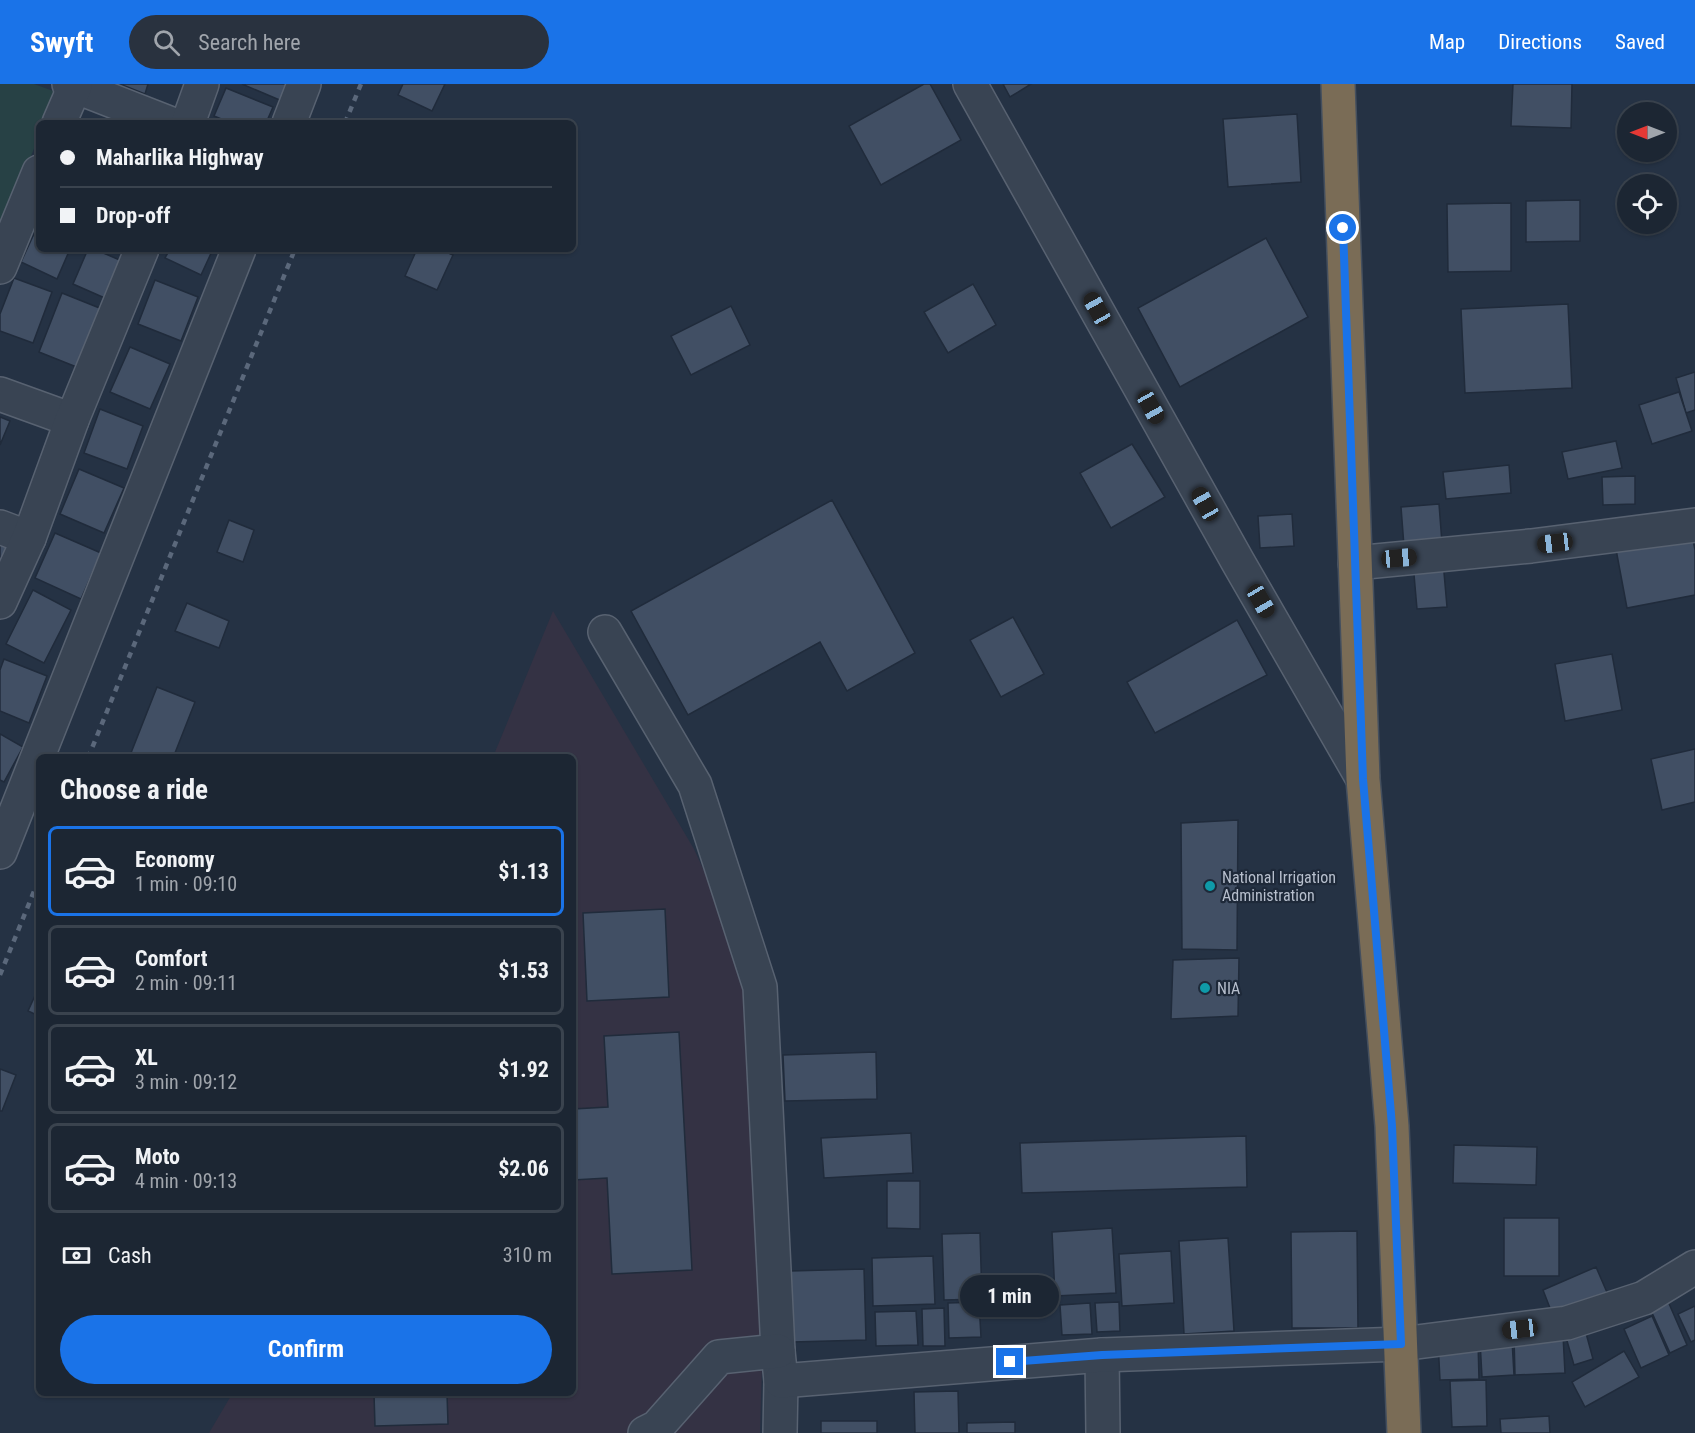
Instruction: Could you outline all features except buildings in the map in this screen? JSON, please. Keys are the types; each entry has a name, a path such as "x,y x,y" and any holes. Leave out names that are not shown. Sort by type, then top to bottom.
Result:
{"highway":[{"path":"1338,84 1363,779 1392,1126 1404,1433"}],"street":[{"path":"189,120 202,84"},
{"path":"290,120 304,84"},
{"path":"970,84 1238,562 1363,779"},
{"path":"60,120 72,85 161,120"},
{"path":"0,267 36,179"},
{"path":"0,602 14,532 72,420 141,252"},
{"path":"39,754 238,252"},
{"path":"0,394 72,420"},
{"path":"1355,563 1532,546 1695,525"},
{"path":"605,632 695,785 760,987 780,1366 780,1433"},
{"path":"0,852 36,761"},
{"path":"645,1433 657,1427 719,1357 780,1366 1401,1344 1567,1323 1644,1298 1695,1267"},
{"path":"1102,1355 1103,1433"}],"shaded area":[{"path":"553,611 694,849 722,910 753,1013 764,1296 760,1433 209,1433 231,1396 576,1396 576,754 494,754"}],"green space":[{"path":"0,84 34,84 56,92 45,120 36,120 36,144 0,234"}],"railway":[{"path":"346,120 361,84"},
{"path":"90,754 294,252"},
{"path":"0,975 36,886"}],"place":[{"name":"National Irrigation Administration","path":"1210,886"},
{"name":"NIA","path":"1205,988"}],"route":[{"path":"1010,1362 1102,1355 1401,1344 1392,1126 1363,779 1343,228"}]}
